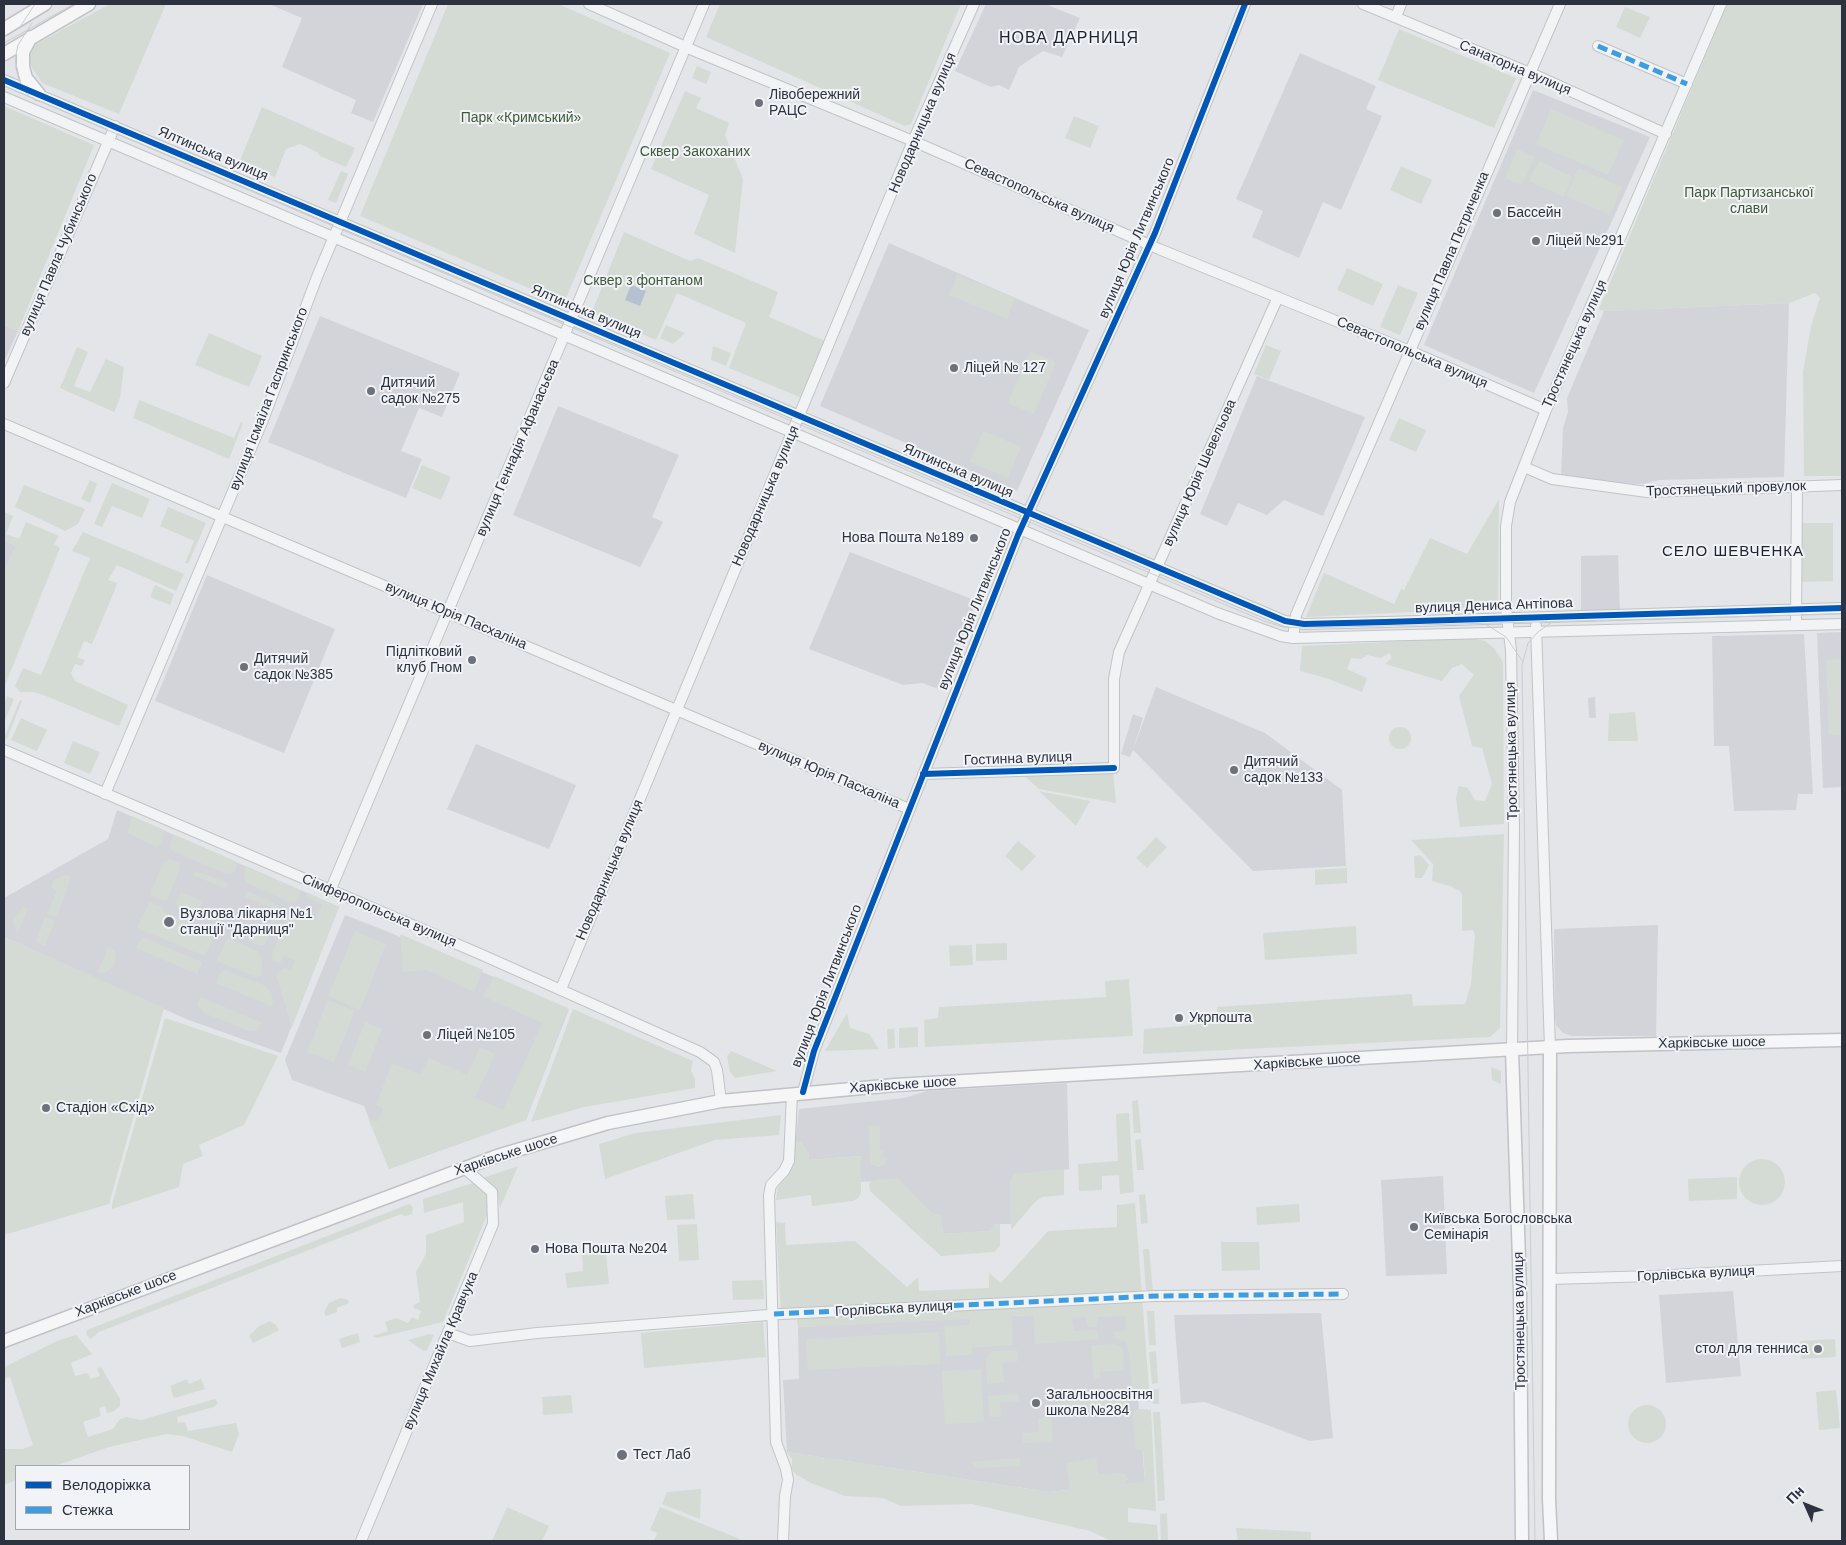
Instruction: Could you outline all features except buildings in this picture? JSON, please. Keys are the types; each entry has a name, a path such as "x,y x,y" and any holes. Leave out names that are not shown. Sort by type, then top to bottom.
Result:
{"main road":[{"path":"4,29 45,4"},
{"path":"4,54 89,4"},
{"path":"31,37 23,52 23,67 26,78 39,94"},
{"name":"Харківське шосе","path":"4,1341 464,1168 534,1144 608,1123 721,1101 797,1093 1550,1048 1842,1040"},
{"name":"Тростянецька вулиця","path":"1550,1048 1549,1499 1551,1541"},
{"name":"Тростянецька вулиця","path":"1512,1051 1520,1290 1522,1541"}],"street":[{"name":"вулиця Ісмаїла Гаспринського","path":"105,794 222,516 340,221 432,4"},
{"name":"Севастопольська вулиця","path":"589,4 686,47 914,141 1150,244 1546,410"},
{"name":"вулиця Геннадія Афанасьєва","path":"330,891 704,4"},
{"name":"Новодарницька вулиця","path":"561,989 914,141 974,4"},
{"name":"вулиця Юрія Литвинського","path":"783,1541 785,1496 788,1480 776,1442 774,1314 769,1195 771,1185 784,1171 789,1161 797,1093 1021,529 1150,244 1245,4"},
{"name":"Санаторна вулиця","path":"1363,4 1528,73 1666,134"},
{"path":"1396,17 1401,4"},
{"name":"вулиця Павла Петриченка","path":"1292,638 1295,623 1326,545 1528,73 1560,4"},
{"name":"Тростянецька вулиця","path":"1512,1051 1514,829 1506,526 1510,502 1546,410 1722,4"},
{"path":"1598,46 1687,84"},
{"name":"Ялтинська вулиця","path":"4,80 1158,568"},
{"name":"Ялтинська вулиця","path":"4,97 1150,584"},
{"name":"вулиця Павла Чубинського","path":"4,383 115,126"},
{"name":"вулиця Юрія Шевельова","path":"1114,768 1114,679 1119,652 1278,297"},
{"name":"вулиця Юрія Пасхаліна","path":"4,424 448,611 909,809"},
{"name":"Тростянецький провулок","path":"1524,468 1552,480 1647,492 1842,485"},
{"path":"1796,625 1797,486"},
{"name":"вулиця Дениса Антіпова","path":"1158,568 1279,619 1295,623 1507,619 1842,608"},
{"name":"вулиця Дениса Антіпова","path":"1150,584 1267,632 1292,638 1842,624"},
{"name":"Тростянецька вулиця","path":"1536,618 1550,1048"},
{"name":"Сімферопольська вулиця","path":"4,750 561,989 707,1056 717,1070 721,1101"},
{"name":"Гостинна вулиця","path":"923,774 1114,768"},
{"name":"вулиця Михайла Кравчука","path":"361,1541 493,1224 492,1192 464,1168"},
{"name":"Горлівська вулиця","path":"1550,1279 1663,1276 1842,1266"},
{"name":"Горлівська вулиця","path":"448,1333 470,1341 537,1333 774,1314 1156,1296 1343,1294"}],"shaded area":[{"path":"269,4 423,4 373,122 351,113 356,100 282,67 302,18"},
{"path":"986,4 1045,4 1080,18 1062,57 1043,51 1019,67 1009,90 999,85 991,87 955,71"},
{"path":"1300,53 1376,86 1366,109 1382,116 1341,210 1323,202 1299,258 1252,237 1263,211 1236,199"},
{"name":"Ліцей №291","path":"1533,90 1650,137 1534,393 1424,345"},
{"name":"Ліцей № 127","path":"889,243 1089,330 1017,491 820,406"},
{"path":"1789,303 1784,477 1660,480 1642,484 1595,482 1561,477 1563,428 1568,412 1567,398 1604,311"},
{"name":"Дитячий садок №275","path":"320,316 460,373 442,417 419,408 401,451 422,459 406,498 268,442"},
{"path":"4,325 18,331 4,362"},
{"path":"1257,376 1365,417 1323,516 1284,500 1267,515 1238,503 1227,526 1200,514"},
{"path":"558,406 679,455 652,517 663,522 640,567 513,515"},
{"path":"4,540 16,546 4,573"},
{"path":"850,552 977,601 939,689 922,683 903,685 809,649"},
{"path":"1618,555 1620,612 1581,613 1581,556"},
{"name":"Дитячий садок №385","path":"207,575 335,629 284,753 155,701"},
{"path":"1842,632 1842,787 1823,788 1817,633"},
{"path":"1804,634 1813,794 1798,794 1796,810 1734,811 1729,746 1714,746 1712,636"},
{"name":"Дитячий садок №133","path":"1156,687 1265,733 1342,790 1346,866 1253,871 1133,750"},
{"path":"1595,697 1596,718 1589,718 1588,698"},
{"path":"1133,714 1143,718 1130,757 1121,754"},
{"path":"476,744 576,785 549,849 447,809"},
{"name":"Вузлова лікарня №1 станції \"Дарниця\"","path":"117,810 339,907 281,1053 186,1019 4,937 4,898 108,839"},
{"name":"Ліцей №105","path":"345,915 569,1009 526,1120 389,1169 364,1106 292,1080 285,1060"},
{"path":"1658,925 1656,1036 1572,1036 1563,1033 1556,1025 1555,1017 1554,929"},
{"path":"1067,1083 1069,1169 1010,1180 1011,1224 995,1224 990,1231 943,1234 942,1224 898,1179 861,1182 861,1156 809,1160 808,1153 801,1142 795,1143 799,1109 904,1098 927,1091"},
{"name":"Київська Богословська Семінарія","path":"1443,1176 1447,1274 1386,1276 1381,1180"},
{"path":"1733,1291 1741,1376 1666,1383 1659,1295"},
{"name":"Загальноосвітня школа №284","path":"1131,1310 1145,1482 1049,1492 787,1452 783,1380 799,1379 798,1327"},
{"path":"1321,1313 1333,1438 1310,1441 1205,1402 1181,1404 1174,1315"}],"green space":[{"path":"110,4 166,4 119,114 42,83 31,66 30,57 34,45"},
{"name":"Парк «Кримський»","path":"448,4 558,4 670,53 564,303 360,216"},
{"path":"720,4 961,4 911,124 905,126 706,37"},
{"name":"Парк Партизанської слави","path":"1727,4 1842,4 1842,476 1804,476 1803,372 1811,326 1820,298 1815,293 1789,303 1604,311 1599,309"},
{"path":"1625,7 1650,17 1640,38 1616,27"},
{"path":"1399,29 1516,78 1494,128 1378,80"},
{"path":"697,66 711,72 706,84 692,78"},
{"name":"Сквер Закоханих","path":"685,91 701,98 696,108 729,123 725,135 743,179 735,253 694,234 709,195 651,169"},
{"path":"4,106 94,145 18,331 4,325"},
{"path":"262,107 355,148 346,167 320,156 317,152 300,144 286,149 275,177 239,163"},
{"path":"1551,109 1624,140 1608,175 1536,144"},
{"path":"1074,116 1099,126 1090,148 1065,138"},
{"path":"1517,149 1535,157 1522,185 1505,178"},
{"path":"1539,161 1573,177 1564,197 1529,181"},
{"path":"1401,166 1432,180 1421,204 1390,190"},
{"path":"1578,168 1622,187 1610,215 1566,196"},
{"path":"341,171 348,174 336,203 328,200"},
{"name":"Сквер з фонтаном","path":"624,232 690,261 698,258 778,292 769,317 825,341 802,398 729,368 746,323 677,293 656,340 592,312"},
{"path":"1347,268 1383,284 1373,306 1337,290"},
{"path":"957,275 1015,298 1007,319 949,295"},
{"path":"1398,285 1418,293 1400,335 1380,327"},
{"path":"666,325 685,333 673,344 660,338"},
{"path":"209,333 262,356 249,387 195,365"},
{"path":"1266,345 1281,351 1269,380 1254,374"},
{"path":"713,346 731,353 726,366 711,360"},
{"path":"77,347 88,352 74,386 90,392 106,359 124,367 120,398 114,412 60,388"},
{"path":"1030,351 1056,362 1034,414 1008,403"},
{"path":"139,400 234,438 241,422 243,423 229,459 133,418"},
{"path":"1399,418 1426,430 1416,452 1389,440"},
{"path":"983,431 1021,447 1008,478 970,462"},
{"path":"422,465 451,477 441,500 412,488"},
{"path":"90,480 97,484 90,503 81,499"},
{"path":"112,483 150,499 142,518 112,506 102,527 94,524"},
{"path":"24,485 85,509 78,524 65,531 15,507"},
{"path":"1499,499 1498,608 1306,617 1324,573 1394,604 1401,589 1404,590 1430,538 1467,554"},
{"path":"168,507 206,523 188,564 185,563 194,541 160,526"},
{"path":"4,512 13,516 6,534 19,539 26,522 59,536 54,544 60,548 4,688 4,573 16,546 4,540"},
{"path":"1801,523 1833,523 1833,581 1801,582"},
{"path":"83,532 184,574 176,591 117,565 108,580 117,583 114,592 92,644 84,641 77,657 85,660 82,666 75,664 71,673 75,681 128,705 119,726 46,696 34,692 20,692 15,686 23,668 41,675 90,558 72,551"},
{"path":"155,585 174,594 170,605 150,597"},
{"path":"1472,638 1485,641 1494,648 1503,662 1504,824 1460,827 1456,798 1459,786 1468,788 1475,800 1485,801 1492,784 1482,748 1472,746 1459,696 1474,675 1462,664 1452,668 1442,681 1385,664 1392,657 1389,653 1381,658 1367,655 1361,659 1351,658 1347,669 1367,678 1362,692 1326,678 1300,671 1302,646"},
{"path":"1842,659 1842,735 1829,735 1826,660"},
{"path":"7,696 14,699 4,723 4,705"},
{"path":"20,700 22,701 7,739 4,738"},
{"path":"1635,712 1638,741 1608,741 1609,714"},
{"path":"21,718 47,730 37,751 11,740"},
{"path":"1400,727 1408,730 1411,738 1408,746 1400,749 1392,746 1389,738 1392,730"},
{"path":"73,741 100,752 90,774 64,763"},
{"path":"1113,771 1116,803 1039,789 1023,775"},
{"path":"1039,791 1043,792 1090,801 1076,826"},
{"path":"132,816 164,830 162,841 157,847 127,833"},
{"path":"173,834 237,862 235,872 227,874 172,851 170,847"},
{"path":"1504,834 1500,1028 1490,1037 1143,1054 1144,1029 1196,1025 1196,1017 1218,1017 1217,1007 1412,994 1413,1006 1465,1004 1471,984 1475,935 1473,930 1462,931 1462,894 1450,886 1432,881 1433,864 1411,840"},
{"path":"1156,837 1167,847 1147,868 1136,858"},
{"path":"1018,841 1036,856 1022,871 1005,856"},
{"path":"1420,855 1429,865 1422,878 1415,878 1414,856"},
{"path":"169,859 179,863 180,868 168,899 164,901 152,896 151,891 164,862"},
{"path":"246,866 300,890 300,896 297,901 289,902 247,883 244,879"},
{"path":"1347,868 1347,883 1315,885 1315,870"},
{"path":"196,871 228,883 226,889 193,875"},
{"path":"65,874 71,877 57,916 54,917 47,914 57,890 52,888 52,884 54,880"},
{"path":"247,891 278,905 280,911 245,897"},
{"path":"181,892 202,901 197,914 178,907 176,903"},
{"path":"306,892 339,907 292,1027 276,974 284,968 291,970 295,960 284,955 280,963 274,961 271,957 286,916 294,913 314,921 322,905 308,898"},
{"path":"150,902 162,907 164,912 215,933 205,956 139,929 137,926"},
{"path":"23,907 28,909 19,931 16,932 13,920"},
{"path":"45,917 55,921 45,946 36,942"},
{"path":"256,922 272,929 265,944 262,946 248,940"},
{"path":"1356,926 1357,954 1265,960 1263,933"},
{"path":"355,931 386,944 360,1010 328,996"},
{"path":"400,934 483,970 474,992 427,970 403,972"},
{"name":"Стадіон «Схід»","path":"4,937 164,1008 109,1204 4,1235"},
{"path":"142,937 202,962 197,974 136,948"},
{"path":"227,938 257,951 261,956 263,975 256,977 217,961"},
{"path":"1007,943 1007,960 976,961 976,944"},
{"path":"972,945 973,965 950,966 949,946"},
{"path":"108,947 114,950 116,957 113,966 107,972 98,972"},
{"path":"224,970 266,986 271,992 273,1002 271,1006 216,983 220,973"},
{"path":"494,976 568,1008 526,1120 389,1169 368,1118 377,1122 383,1109 376,1105 392,1063 421,1075 429,1058 467,1075 480,1047 495,1054 475,1098 503,1110 542,1023 483,996"},
{"path":"1129,979 1133,1036 925,1047 924,1020 938,1018 939,1007 1106,997 1105,981"},
{"path":"201,997 262,1023 256,1031 247,1030 204,1013 197,1005"},
{"path":"328,1000 355,1011 334,1062 307,1052"},
{"path":"573,1009 693,1061 691,1071 695,1079 695,1088 584,1107 531,1122"},
{"path":"847,1013 850,1028 869,1034 879,1049 825,1051"},
{"path":"165,1018 278,1056 244,1125 199,1145 203,1156 183,1164 179,1187 112,1209 112,1204"},
{"path":"365,1022 382,1029 365,1072 348,1065"},
{"path":"918,1027 918,1047 899,1048 899,1028"},
{"path":"887,1029 894,1029 895,1048 888,1049"},
{"path":"731,1051 777,1071 735,1078 730,1072 727,1056"},
{"path":"1491,1067 1501,1071 1501,1084 1492,1080"},
{"path":"1138,1100 1141,1133 1134,1133 1132,1101"},
{"path":"1129,1113 1134,1192 1120,1194 1119,1175 1102,1176 1102,1190 1079,1191 1078,1164 1118,1161 1116,1114"},
{"path":"781,1115 779,1135 715,1140 605,1179 599,1144 636,1133"},
{"path":"880,1126 880,1151 883,1151 884,1158 887,1158 885,1165 879,1167 870,1164 869,1127"},
{"path":"1141,1139 1144,1170 1137,1170 1135,1140"},
{"path":"801,1142 809,1153 809,1160 861,1156 861,1193 858,1198 853,1201 812,1206 811,1195 776,1200 778,1187 791,1170 795,1143"},
{"path":"1758,1159 1766,1159 1775,1163 1781,1169 1785,1182 1781,1195 1775,1201 1766,1205 1758,1205 1749,1201 1743,1195 1739,1186 1739,1178 1743,1169 1749,1163"},
{"path":"518,1166 500,1208 496,1188 483,1178"},
{"path":"1064,1169 1064,1195 1042,1197 1035,1202 1011,1230 1010,1180 1014,1174"},
{"path":"1737,1177 1737,1199 1689,1201 1688,1179"},
{"path":"898,1178 932,1214 941,1214 943,1234 989,1231 995,1224 1000,1224 1000,1246 994,1252 941,1256 870,1191 869,1184 871,1181"},
{"path":"473,1183 488,1195 489,1210 443,1322 376,1338 373,1336 388,1331 385,1322 396,1318 408,1323 412,1317 418,1320 421,1311 414,1308 413,1305 420,1302 416,1272 426,1254 426,1235 464,1222 463,1202 424,1213 423,1199"},
{"path":"693,1194 695,1219 667,1220 665,1196"},
{"path":"1145,1194 1148,1223 1141,1224 1139,1195"},
{"path":"1135,1203 1150,1402 1133,1399 1128,1347 1125,1341 1113,1338 1113,1332 1127,1330 1125,1316 1097,1317 1097,1326 1088,1327 1086,1317 1072,1318 1074,1331 1097,1330 1098,1339 1035,1344 1033,1315 1012,1316 1013,1345 972,1348 972,1355 946,1356 944,1326 970,1325 970,1319 798,1327 796,1314 781,1314 776,1222 785,1223 786,1245 855,1241 907,1287 918,1277 919,1291 989,1288 989,1273 1001,1283 1048,1231 1117,1227 1117,1205"},
{"path":"409,1204 413,1207 412,1214 405,1216 401,1214 99,1332 90,1339 86,1333 87,1330"},
{"path":"1299,1204 1300,1222 1257,1225 1256,1207"},
{"path":"697,1224 699,1260 679,1261 677,1225"},
{"path":"1221,1242 1259,1242 1260,1270 1222,1271"},
{"path":"1143,1249 1149,1249 1153,1292 1146,1292"},
{"path":"606,1253 609,1284 567,1288 565,1273 583,1271 582,1255"},
{"path":"763,1280 764,1299 733,1300 732,1281"},
{"path":"340,1298 348,1300 349,1303 337,1308 337,1312 326,1316 324,1312 329,1303"},
{"path":"1147,1311 1154,1311 1156,1345 1149,1345"},
{"path":"270,1321 279,1330 253,1343 249,1336 259,1326"},
{"path":"763,1322 766,1357 644,1368 641,1333"},
{"path":"939,1332 940,1364 808,1370 806,1339"},
{"path":"358,1333 360,1342 342,1348 339,1339"},
{"path":"430,1334 434,1335 427,1350 424,1351 408,1340"},
{"path":"76,1335 92,1354 71,1363 75,1376 87,1373 91,1379 100,1376 97,1369 101,1367 120,1399 120,1406 114,1411 107,1413 105,1406 99,1408 101,1416 83,1422 88,1437 113,1429 120,1419 127,1417 141,1420 215,1399 218,1403 214,1407 177,1417 178,1423 185,1422 188,1431 236,1423 239,1434 232,1452 183,1436 166,1434 109,1447 58,1465 15,1465 15,1480 4,1485 4,1449 23,1449 33,1445 10,1377 4,1379 4,1367 57,1341"},
{"name":"стол для тенниса","path":"1835,1339 1836,1357 1801,1359 1800,1341"},
{"path":"1113,1344 1120,1346 1123,1350 1124,1370 1100,1372 1100,1379 1094,1379 1091,1346"},
{"path":"1017,1350 1018,1361 1002,1363 1004,1382 987,1384 986,1357 993,1351"},
{"path":"1156,1351 1158,1383 1152,1384 1149,1352"},
{"path":"981,1369 984,1422 945,1424 942,1371"},
{"path":"187,1379 189,1384 201,1379 205,1389 174,1398 170,1386"},
{"path":"1152,1389 1159,1389 1159,1404 1153,1404"},
{"path":"1836,1390 1840,1428 1819,1430 1816,1392"},
{"path":"1018,1394 1019,1401 1000,1402 1001,1417 990,1417 988,1396"},
{"path":"571,1395 573,1413 543,1415 542,1397"},
{"path":"1127,1399 1128,1415 1125,1416 1124,1410 1059,1414 1058,1403"},
{"path":"1647,1405 1654,1406 1660,1411 1665,1417 1665,1431 1660,1437 1654,1442 1647,1443 1640,1442 1634,1437 1629,1431 1628,1424 1629,1417 1634,1411 1640,1406"},
{"path":"1139,1409 1151,1410 1156,1511 1128,1508 1128,1522 1157,1525 1158,1541 1112,1541 1090,1531 972,1504 901,1506 883,1498 845,1496 811,1483 797,1475 792,1470 792,1459 787,1452 1049,1492 1070,1490 1066,1463 1096,1458 1098,1474 1124,1473 1128,1479 1124,1484 1145,1482 1143,1450 1136,1450 1133,1416 1134,1411"},
{"path":"1153,1412 1160,1412 1165,1500 1158,1501"},
{"path":"1051,1417 1053,1442 1023,1443 1022,1433 1039,1432 1038,1418"},
{"path":"1020,1458 1020,1466 978,1468 970,1462"},
{"path":"701,1489 700,1519 662,1504 667,1492"},
{"path":"507,1507 549,1526 542,1541 492,1541"},
{"path":"660,1507 740,1539 739,1541 654,1541 657,1533 650,1530"},
{"path":"1167,1513 1168,1541 1161,1541 1160,1514"},
{"path":"1236,1528 1311,1532 1311,1541 1238,1541"}],"water":[{"path":"631,285 646,291 640,306 625,300"}],"tram line":[{"path":"20,27 35,4"},
{"path":"4,43 74,4"},
{"path":"28,95 21,86 15,59 18,45 32,23"},
{"path":"4,86 1015,516 1264,621 1283,627 1842,614"},
{"path":"1535,1541 1522,665 1528,643 1538,632 1552,622"},
{"path":"1487,625 1506,637 1523,662"}],"marked path":[{"path":"1598,46 1687,84"},
{"path":"774,1314 1156,1296 1343,1294"}],"cycle path":[{"path":"803,1092 814,1051 1018,535 1155,233 1245,4"},
{"path":"4,80 1285,621 1304,624 1842,608"},
{"path":"923,774 1114,768"}],"place":[{"name":"Лівобережний РАЦС","path":"759,103"},
{"name":"Бассейн","path":"1497,213"},
{"name":"Ліцей №291","path":"1536,241"},
{"name":"Ліцей № 127","path":"954,368"},
{"name":"Дитячий садок №275","path":"371,391"},
{"name":"Нова Пошта №189","path":"974,538"},
{"name":"Підлітковий клуб Гном","path":"472,660"},
{"name":"Дитячий садок №385","path":"244,667"},
{"name":"Дитячий садок №133","path":"1234,770"},
{"name":"Вузлова лікарня №1 станції \"Дарниця\"","path":"169,922"},
{"name":"Укрпошта","path":"1179,1018"},
{"name":"Ліцей №105","path":"427,1035"},
{"name":"Стадіон «Схід»","path":"46,1108"},
{"name":"Київська Богословська Семінарія","path":"1414,1227"},
{"name":"Нова Пошта №204","path":"535,1249"},
{"name":"стол для тенниса","path":"1818,1349"},
{"name":"Загальноосвітня школа №284","path":"1036,1403"},
{"name":"Тест Лаб","path":"622,1455"}],"district":[{"name":"НОВА ДАРНИЦЯ","path":"1069,39"},
{"name":"СЕЛО ШЕВЧЕНКА","path":"1733,552"}]}
